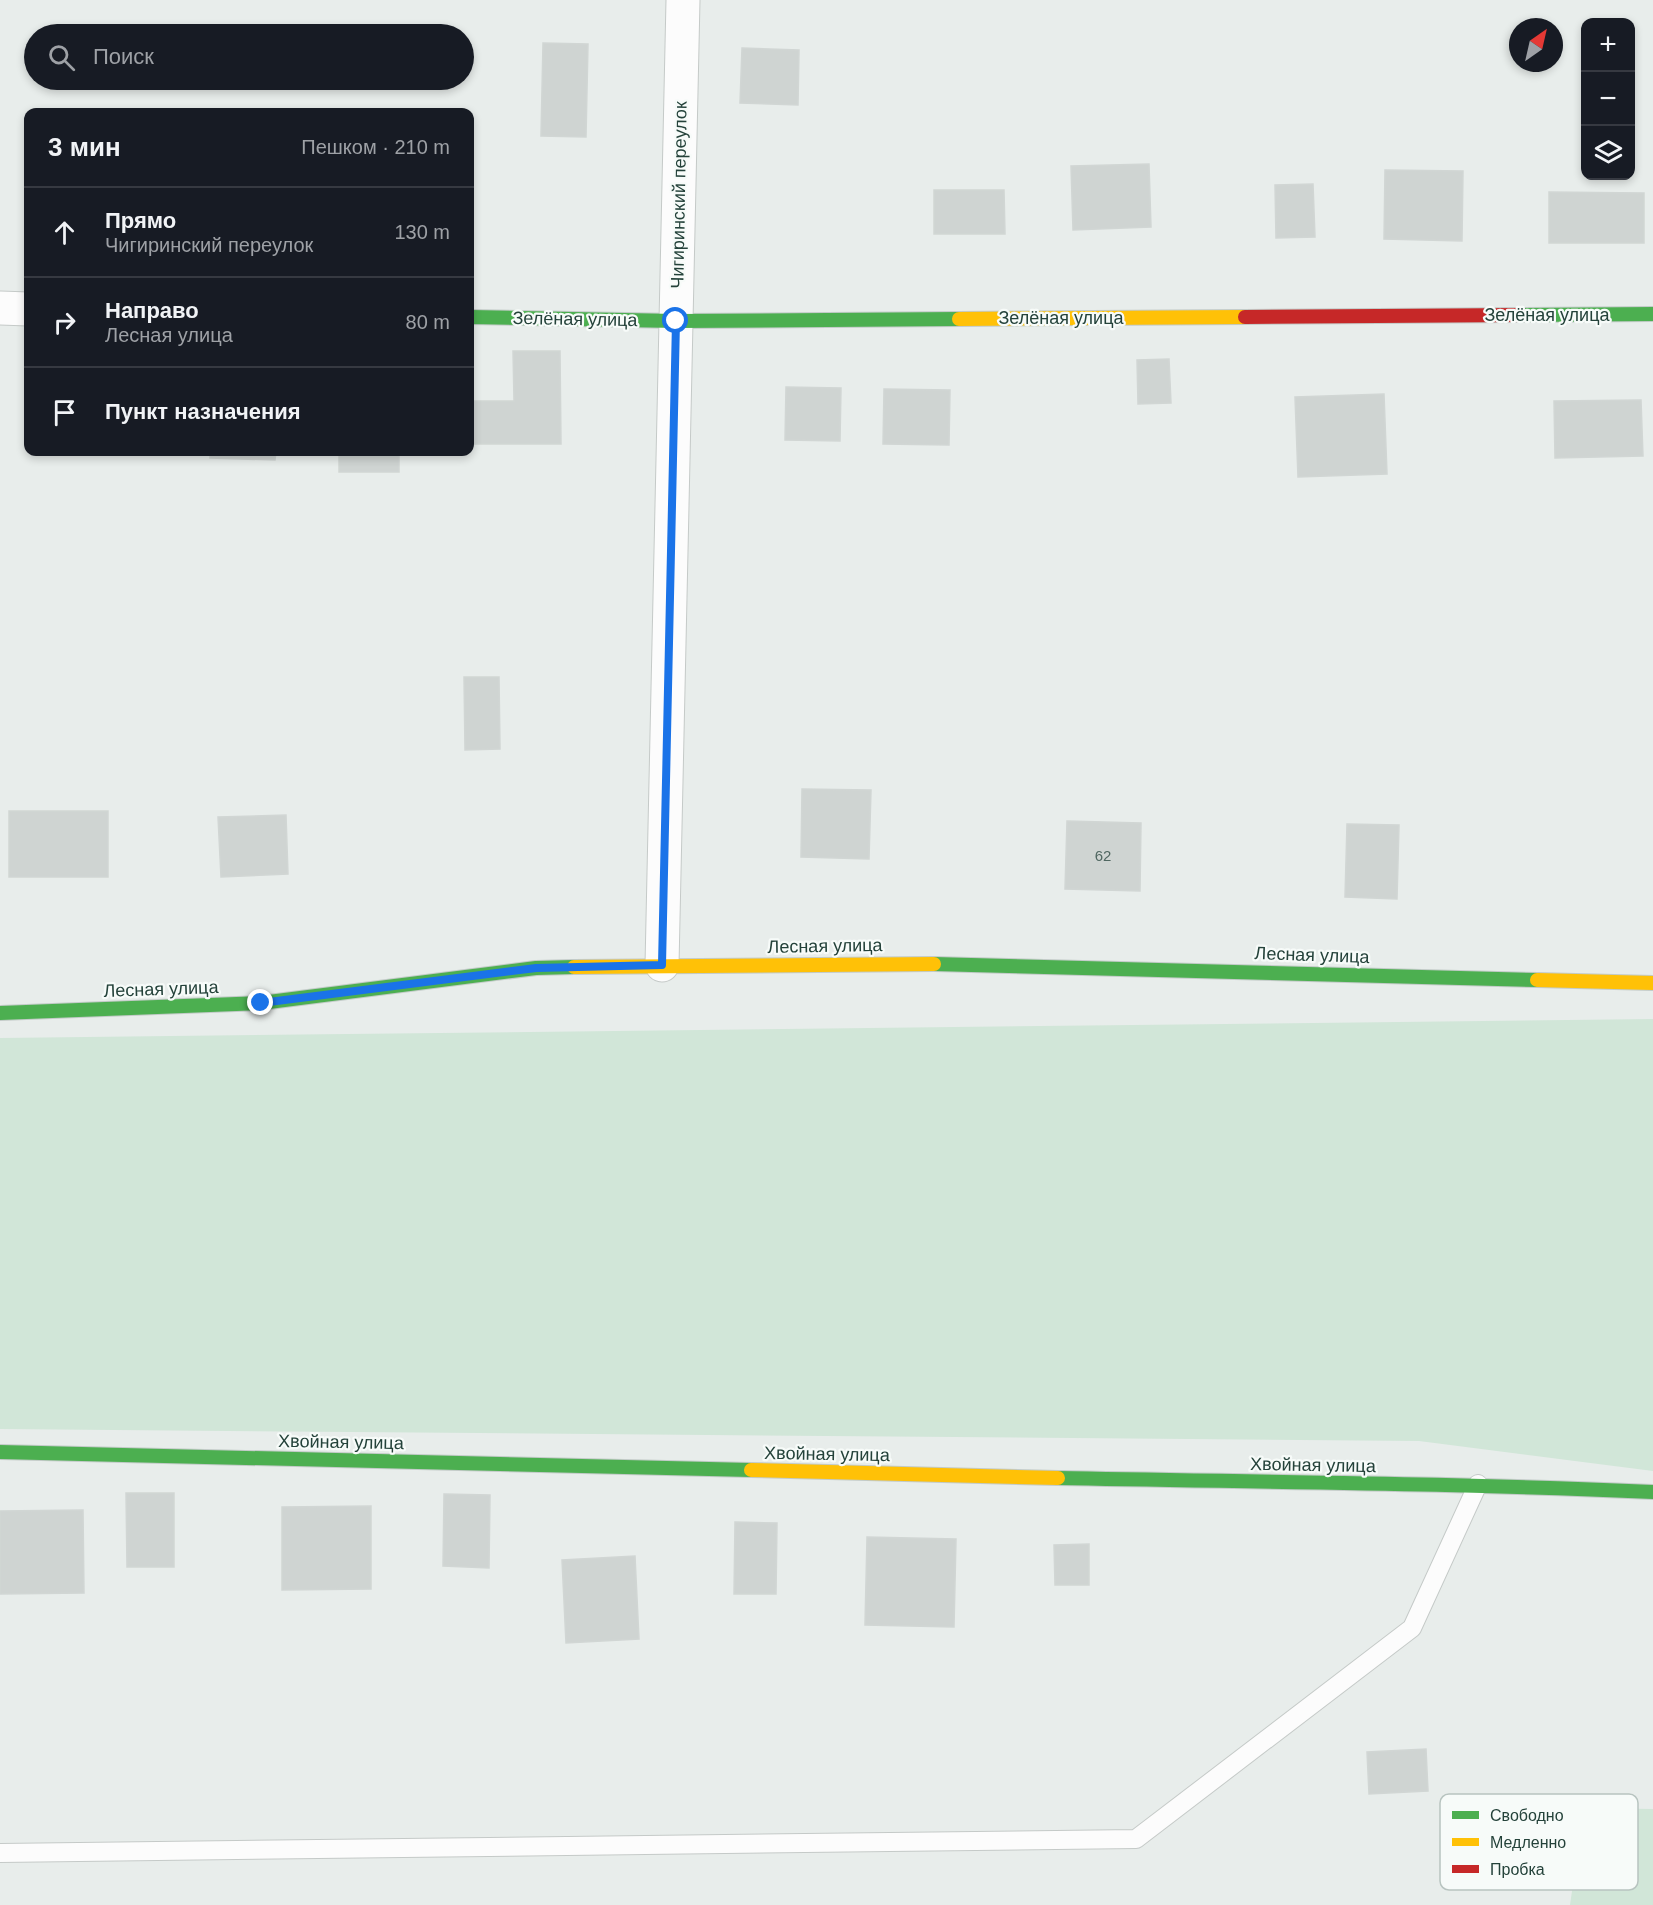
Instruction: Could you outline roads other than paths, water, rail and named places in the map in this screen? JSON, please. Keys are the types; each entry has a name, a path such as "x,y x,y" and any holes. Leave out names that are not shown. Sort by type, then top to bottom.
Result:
{"street":[{"name":"Чигиринский переулок","path":"662,965 683,0"},
{"path":"0,308 24,309"},
{"name":"Зелёная улица","path":"474,317 676,321 1653,314"},
{"name":"Лесная улица","path":"0,1013 261,1003 536,968 662,965 912,963 1653,982"},
{"name":"Хвойная улица","path":"0,1452 1364,1485 1478,1484 1653,1492"}],"lane":[{"path":"0,1853 1136,1839 1412,1628 1478,1484"}]}
